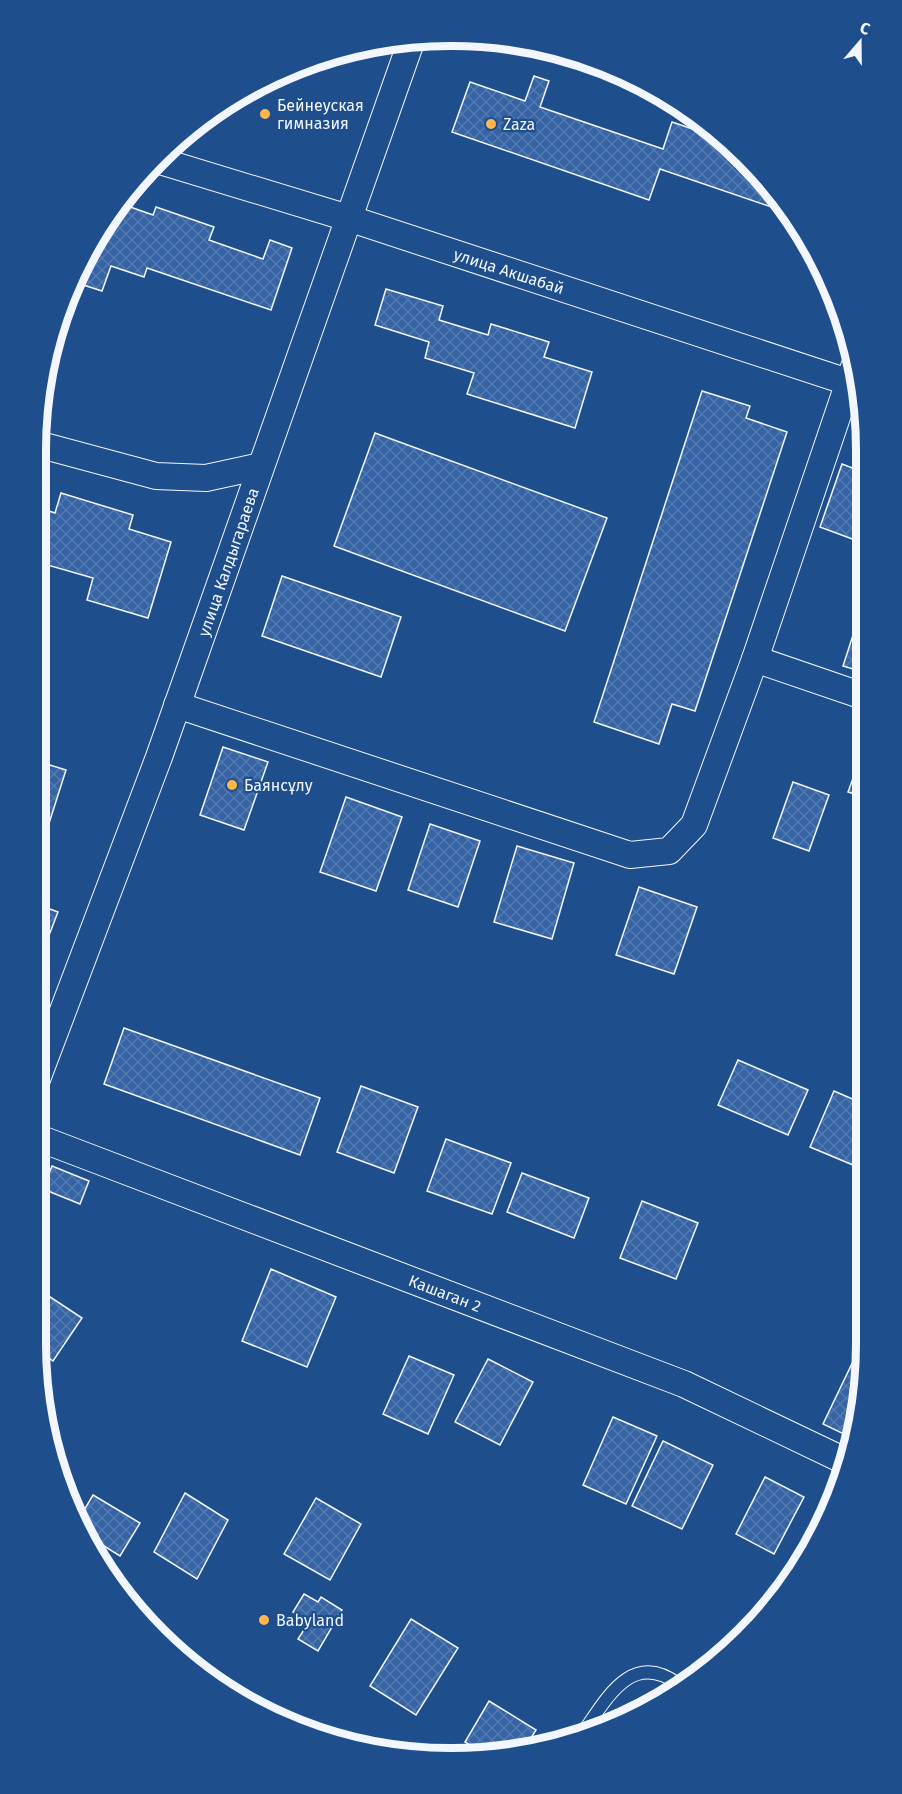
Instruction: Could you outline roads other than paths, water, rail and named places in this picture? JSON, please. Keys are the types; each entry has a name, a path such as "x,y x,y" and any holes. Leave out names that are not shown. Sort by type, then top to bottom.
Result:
{"street":[{"name":"улица Калдыгараева","path":"46,1055 177,705 408,49"},
{"name":"улица Акшабай","path":"167,163 348,218 849,377"},
{"path":"177,705 630,855 669,851 694,825 851,389"},
{"path":"46,446 156,476 206,478 261,466"},
{"path":"755,659 856,694"},
{"name":"Кашаган 2","path":"46,1141 684,1384 839,1458"}],"lane":[{"path":"589,1723 610,1692 625,1677 645,1672 673,1681"}],"place":[{"name":"Бейнеуская гимназия","path":"265,114"},
{"name":"Zaza","path":"491,124"},
{"name":"Баянсұлу","path":"232,785"},
{"name":"Babyland","path":"264,1620"}]}
